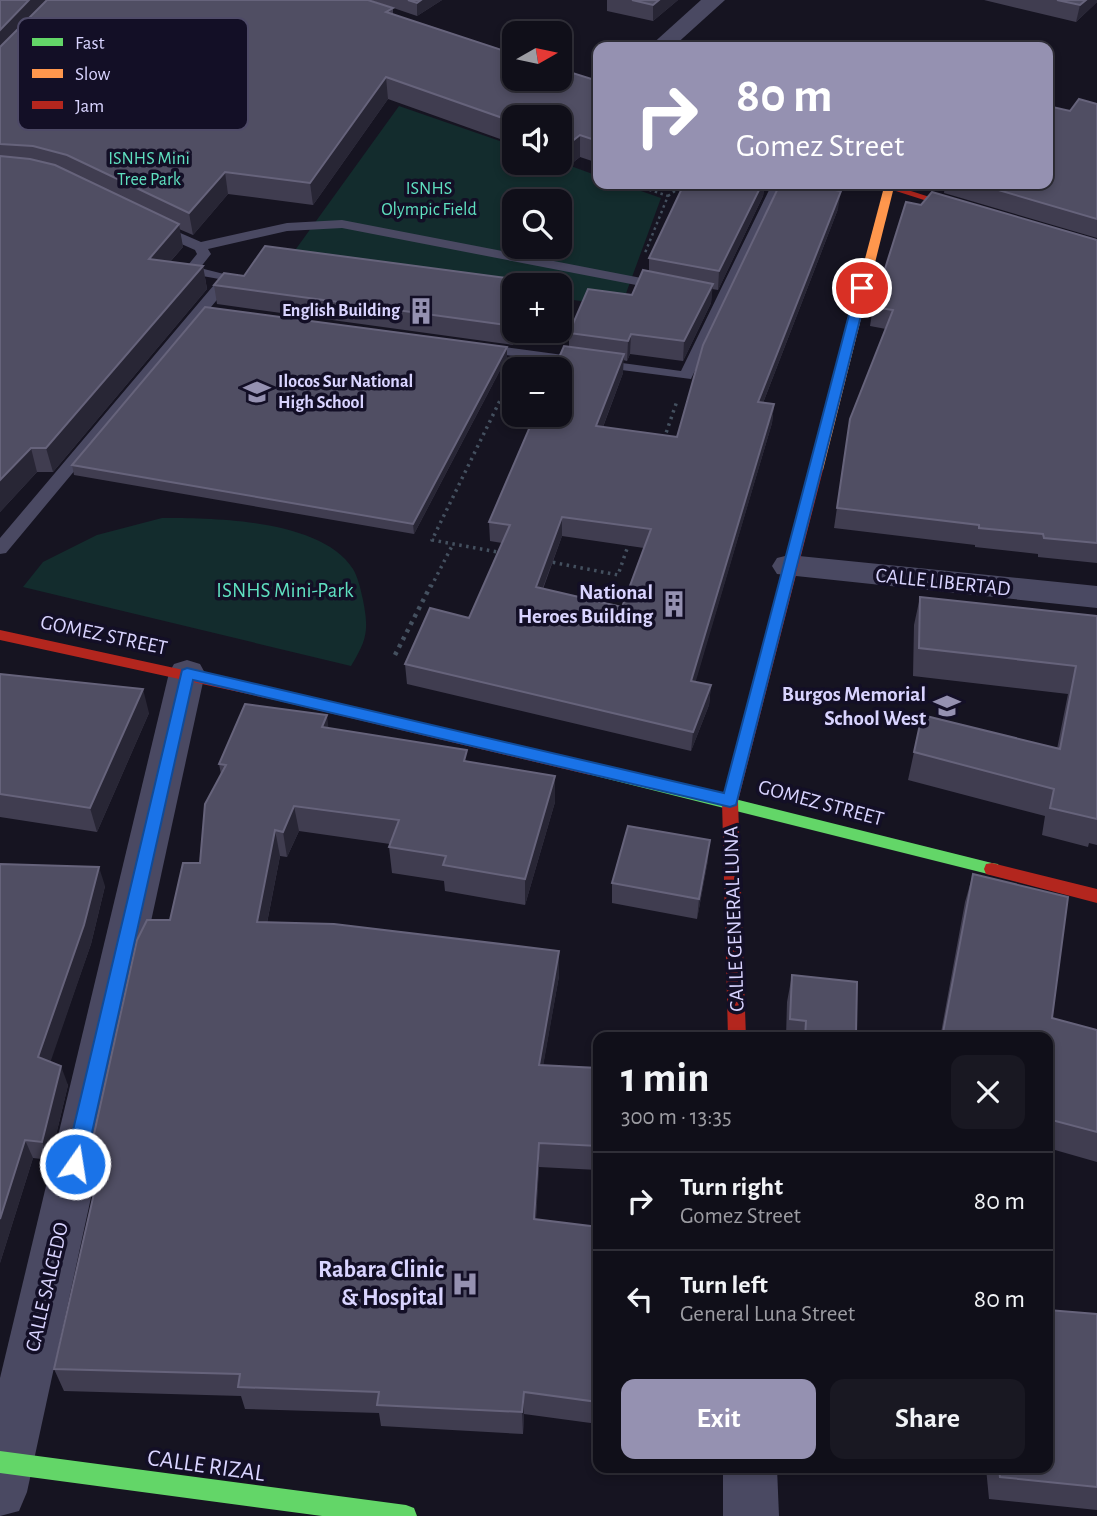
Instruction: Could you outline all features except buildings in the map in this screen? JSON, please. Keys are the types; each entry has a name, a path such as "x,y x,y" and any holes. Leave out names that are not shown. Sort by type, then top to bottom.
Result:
{"street":[{"path":"666,42 714,0"},
{"name":"CALLE GENERAL LUNA","path":"737,1032 730,801 883,189"},
{"path":"897,189 992,219"},
{"name":"CALLE LIBERTAD","path":"789,566 1097,597"},
{"name":"GOMEZ STREET","path":"0,635 187,673 730,801 1097,897"},
{"name":"CALLE SALCEDO","path":"2,1472 187,673"},
{"name":"CALLE RIZAL","path":"2,1472 405,1516"},
{"path":"750,1473 751,1516"}],"lane":[{"path":"469,346 685,376 716,297 775,189"},
{"path":"0,549 210,310 229,277 191,270 204,254 200,247 142,220"},
{"path":"200,247 266,228 301,223 342,224 682,290"}],"path":[{"path":"647,189 668,196"},
{"path":"645,253 668,196 678,189"},
{"path":"660,451 685,376"},
{"path":"502,395 432,540 508,554"},
{"path":"536,559 618,575 631,538"},
{"path":"395,655 453,544"}],"green space":[{"name":"ISNHS Olympic Field","path":"399,106 502,142 502,175 572,175 572,166 593,174 593,189 635,189 661,198 621,307 572,300 572,273 502,273 502,284 288,260"},
{"name":"ISNHS Mini-Park","path":"162,518 209,519 265,525 317,540 338,552 355,572 365,611 365,634 351,666 23,587 43,562 97,535"}],"traffic: fast":[{"path":"590,769 992,869"},
{"path":"0,1462 406,1516"}],"traffic: slow":[{"path":"816,470 888,189"}],"traffic: jam":[{"path":"896,189 978,214"},
{"path":"737,1032 730,801 816,470"},
{"path":"0,635 275,695 590,769"},
{"path":"992,869 1097,896"}],"place":[{"name":"English Building","path":"421,311"},
{"name":"Ilocos Sur National High School","path":"257,392"},
{"name":"National Heroes Building","path":"674,604"},
{"name":"Burgos Memorial School West","path":"947,706"},
{"name":"Rabara Clinic & Hospital","path":"465,1284"}],"route":[{"path":"75,1164 187,673 730,801 862,288"}],"park label":[{"name":"ISNHS Mini Tree Park","path":"149,169"}]}
